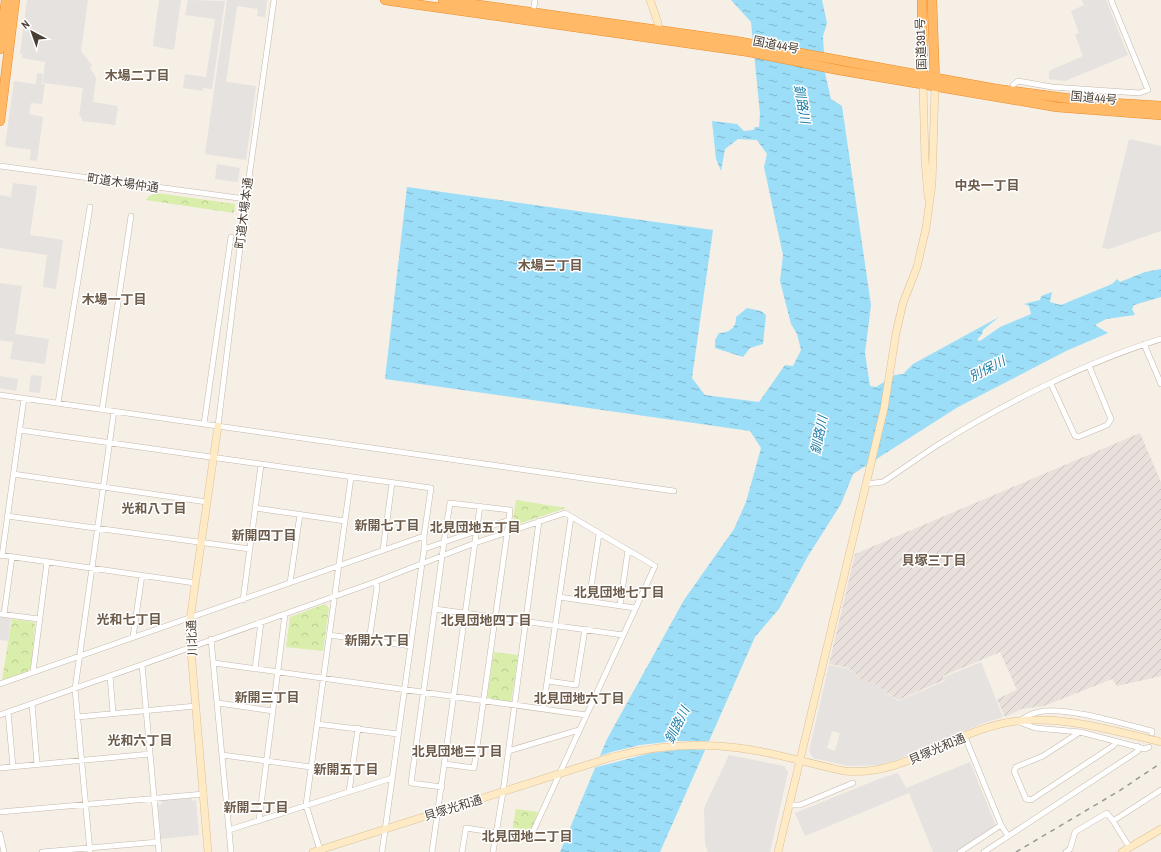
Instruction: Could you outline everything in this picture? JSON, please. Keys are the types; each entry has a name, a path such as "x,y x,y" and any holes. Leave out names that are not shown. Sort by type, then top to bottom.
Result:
{"highway":[{"path":"0,121 6,0"},
{"path":"3,50 15,0"},
{"name":"国道44号","path":"385,0 485,7"},
{"name":"国道44号","path":"443,0 532,17 750,48 839,66 1012,96 1057,107 1161,115"},
{"name":"国道391号","path":"922,0 923,81"},
{"name":"国道391号","path":"932,0 935,83"},
{"name":"国道44号","path":"1012,96 1161,106"}],"street":[{"name":"町道木場本通","path":"218,426 246,199 274,0"},
{"path":"532,17 535,0"},
{"path":"650,0 659,34"},
{"path":"1012,96 1013,85 1018,81 1060,87 1139,93 1148,90 1111,0"},
{"path":"923,81 925,160 930,211"},
{"path":"778,852 868,474 891,372 897,325 903,303 917,267 930,211 935,83"},
{"name":"町道木場仲通","path":"0,166 246,199"},
{"path":"58,403 90,207"},
{"path":"102,410 131,216"},
{"path":"204,424 231,237"},
{"path":"865,484 883,482 988,416 1051,384 1089,366 1144,344 1161,339"},
{"path":"1144,344 1161,384"},
{"path":"1051,384 1075,436 1078,437 1107,425 1111,419 1089,366"},
{"path":"0,395 674,491"},
{"path":"24,398 1,555 142,576 195,582"},
{"path":"89,850 75,689 114,412"},
{"name":"川北通","path":"208,852 191,648 190,618 218,426"},
{"path":"19,430 431,488 411,646 382,852"},
{"path":"243,600 261,465"},
{"path":"13,474 207,502"},
{"path":"316,851 306,805 351,477"},
{"path":"383,550 392,483"},
{"path":"442,786 410,783 450,503 510,510 474,768 445,764"},
{"path":"432,852 480,506"},
{"path":"255,508 345,521"},
{"path":"0,715 375,582 475,543 565,513 654,566 530,838 466,828 462,852"},
{"path":"290,583 300,514"},
{"path":"7,516 250,549"},
{"path":"543,709 571,517"},
{"path":"424,549 509,520"},
{"path":"493,852 503,792 539,521"},
{"path":"589,601 599,534"},
{"path":"0,684 424,536"},
{"path":"620,605 628,550"},
{"path":"12,557 2,614 39,619"},
{"path":"33,672 47,562"},
{"path":"134,637 142,576"},
{"path":"369,641 377,587 375,582"},
{"path":"559,597 635,608"},
{"path":"435,609 495,616 623,635"},
{"path":"259,821 285,614"},
{"path":"255,670 261,622"},
{"path":"548,681 576,685 585,629"},
{"path":"330,635 411,646"},
{"path":"211,639 231,852"},
{"path":"214,663 255,670 586,715"},
{"path":"142,665 159,852"},
{"path":"110,676 113,713"},
{"path":"218,703 273,711"},
{"path":"32,704 37,764"},
{"path":"77,716 196,706"},
{"path":"1018,721 1031,714 1045,711 1067,712 1152,731 1152,733"},
{"path":"8,712 13,767"},
{"name":"貝塚光和通","path":"316,851 592,763 634,751 663,746 712,746 740,748 844,771 867,772 900,764 965,737 1018,721 1046,719 1076,723 1161,742"},
{"path":"1018,721 1035,728 1080,732 1116,742 1145,748 1149,747"},
{"path":"317,724 398,734"},
{"path":"349,792 358,728"},
{"path":"508,750 579,730"},
{"path":"1080,732 1043,756 1016,767 1014,771 1026,799 1031,800 1113,746 1116,742"},
{"path":"965,737 1001,825 1008,836"},
{"path":"984,852 1138,752 1137,746"},
{"path":"0,768 150,754"},
{"path":"222,755 311,767"},
{"path":"229,830 392,778"},
{"path":"789,805 800,805 853,783"},
{"path":"1113,821 1161,790"},
{"path":"0,812 204,794"},
{"path":"1066,852 1070,849 1074,832 1107,813 1130,850"},
{"path":"960,852 1001,825"},
{"path":"1122,852 1130,850 1161,829"},
{"path":"0,834 4,852"},
{"path":"42,852 89,850 158,842"}],"shaded area":[{"path":"27,0 88,0 81,51 92,65 90,68 96,78 93,102 118,106 115,125 82,121 82,117 79,116 83,88 43,83 45,62 22,58 22,54 20,54"},
{"path":"159,0 181,0 174,50 153,46"},
{"path":"188,0 225,1 212,89 203,88 203,91 183,88 185,74 206,77 215,19 185,15"},
{"path":"227,0 267,0 265,17 257,16 258,9 237,6 226,82 256,86 246,160 205,154"},
{"path":"1082,0 1106,0 1128,55 1065,81 1049,79 1049,71 1083,56 1075,35 1079,33 1071,11 1084,5"},
{"path":"37,73 43,74 42,84 45,84 42,104 31,103 29,114 43,117 37,161 30,160 31,150 5,146 14,81 36,84"},
{"path":"1129,139 1161,146 1161,231 1109,249 1102,248"},
{"path":"217,164 240,168 238,182 215,179"},
{"path":"13,183 37,186 30,235 63,240 56,289 43,287 47,255 0,248 0,195 11,197"},
{"path":"0,283 22,286 15,334 49,339 45,364 10,359 13,342 0,340"},
{"path":"31,375 42,376 40,393 29,392"},
{"path":"0,376 18,379 16,391 0,388"},
{"path":"1140,433 1161,482 1161,676 1117,686 1112,679 1044,706 1021,709 1005,717 997,699 1017,690 1000,652 943,676 944,680 898,700 873,683 861,680 849,668 829,664 855,554"},
{"path":"0,617 11,618 8,641 0,640"},
{"path":"981,662 1003,717 981,724 894,761 876,765 848,766 813,758 809,751 829,665 849,669 861,680 873,683 898,701 945,681 944,677","holes":["832,731 840,733 835,751 827,748"]},
{"path":"729,755 784,766 788,772 770,852 708,852 705,843 704,808"},
{"path":"970,762 996,826 956,852 933,852 909,793 805,836 795,813 879,779 898,773 906,788"},
{"path":"192,797 192,801 196,800 199,835 161,839 158,805 162,804 161,800"}],"green space":[{"path":"157,193 235,204 234,213 146,200 149,196"},
{"path":"516,500 566,508 512,526"},
{"path":"325,604 329,608 323,651 286,647 290,617"},
{"path":"12,619 33,622 35,624 31,668 27,672 2,680"},
{"path":"494,652 518,655 511,702 487,698"},
{"path":"516,809 538,812 529,834 512,831"}],"water":[{"path":"731,0 822,0 827,23 823,36 825,73 831,99 842,106 871,305 865,353 870,386 876,387 895,375 903,374 913,364 999,317 983,330 982,334 977,340 980,341 1000,327 1031,314 1029,306 1024,304 1040,300 1041,296 1052,292 1050,302 1061,305 1112,284 1117,279 1120,282 1145,272 1161,269 1161,297 1134,305 1132,309 1135,315 1106,319 1095,325 1108,333 1066,351 958,407 853,474 841,504 808,556 779,609 755,637 660,852 560,852 607,739 684,600 734,529 746,502 761,448 750,431 385,379 407,187 713,230 692,378 705,395 759,402 785,365 793,366 801,350 797,334 791,324 780,281 783,255 764,167 767,154 757,140 738,139 725,149 721,171 716,159 712,121 737,124 744,131 753,130 755,127 759,127 760,114 751,22"},
{"path":"747,308 761,311 766,315 763,344 750,348 743,357 715,348 715,340 719,333 732,329 736,321 736,317"}],"pier":[{"path":"675,741 711,741 707,750 686,749 651,753 593,768 597,757 611,752 640,745"}],"railway":[{"path":"1016,852 1119,791 1161,763"}],"district":[{"name":"木場二丁目","path":"137,75"},
{"name":"中央一丁目","path":"987,185"},
{"name":"木場三丁目","path":"550,265"},
{"name":"木場一丁目","path":"114,299"},
{"name":"光和八丁目","path":"154,508"},
{"name":"新開七丁目","path":"387,525"},
{"name":"北見団地五丁目","path":"475,527"},
{"name":"新開四丁目","path":"264,535"},
{"name":"貝塚三丁目","path":"934,560"},
{"name":"北見団地七丁目","path":"619,592"},
{"name":"光和七丁目","path":"129,619"},
{"name":"北見団地四丁目","path":"486,620"},
{"name":"新開六丁目","path":"377,640"},
{"name":"新開三丁目","path":"267,697"},
{"name":"北見団地六丁目","path":"579,698"},
{"name":"光和六丁目","path":"140,740"},
{"name":"北見団地三丁目","path":"457,751"},
{"name":"新開五丁目","path":"346,769"},
{"name":"新開二丁目","path":"256,807"},
{"name":"北見団地二丁目","path":"527,836"}],"water label":[{"name":"釧路川","path":"802,104"},
{"name":"別保川","path":"987,369"},
{"name":"釧路川","path":"819,435"},
{"name":"釧路川","path":"677,725"}]}
